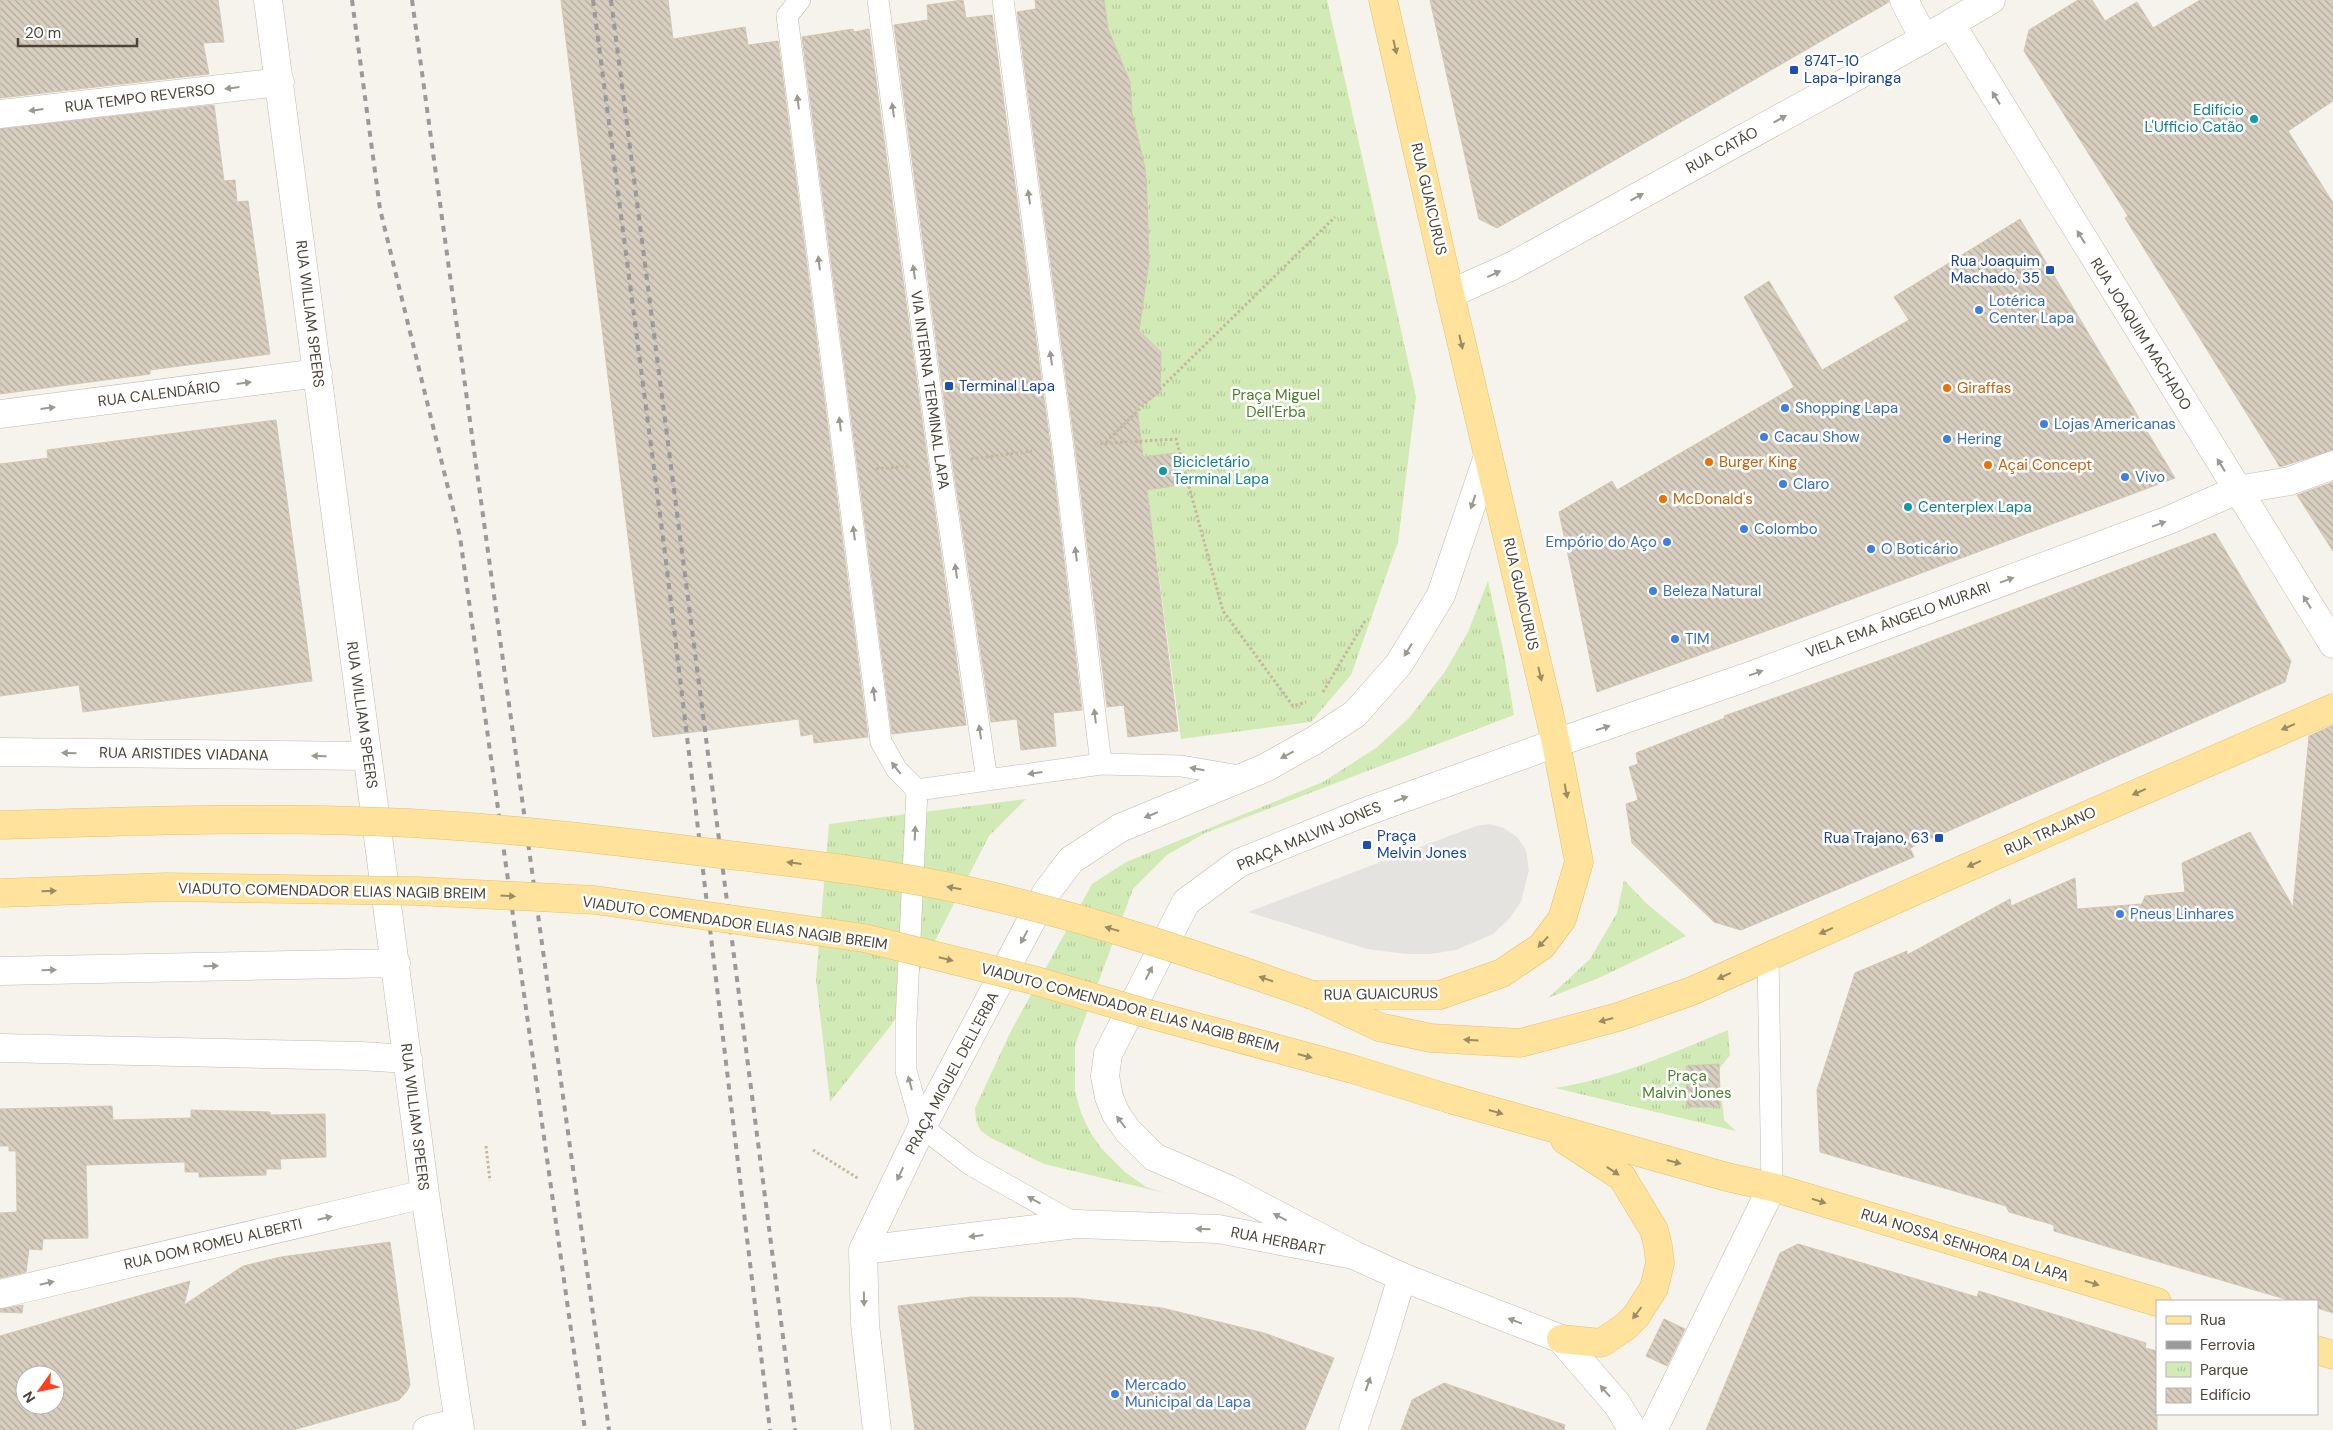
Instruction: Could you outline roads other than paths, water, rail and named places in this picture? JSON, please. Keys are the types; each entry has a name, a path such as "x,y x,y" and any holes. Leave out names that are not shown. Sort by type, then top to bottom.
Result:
{"main road":[{"name":"RUA GUAICURUS","path":"1312,995 1440,995 1502,973 1542,946 1562,919 1580,862 1556,743 1383,0"},
{"name":"RUA TRAJANO","path":"1768,956 2333,708"},
{"path":"0,825 211,819 357,821 508,830 850,870 972,892 1069,916 1170,946 1312,995 1378,1027 1431,1038 1520,1043 1618,1017 1692,991 1768,956"},
{"name":"VIADUTO COMENDADOR ELIAS NAGIB BREIM","path":"0,893 166,887 417,891 595,900 845,935 864,938 1033,980 1154,1016 1352,1069 1543,1126"},
{"path":"1543,1126 1772,1187"},
{"path":"1543,1126 1622,1177 1648,1217 1658,1246 1660,1263 1654,1288 1636,1316 1625,1327 1601,1343 1561,1339"},
{"name":"RUA NOSSA SENHORA DA LAPA","path":"1772,1187 2156,1302"},
{"path":"2318,1350 2333,1355"}],"street":[{"name":"RUA WILLIAM SPEERS","path":"268,0 425,1194 460,1426"},
{"path":"1904,0 1924,39"},
{"name":"RUA CATÃO","path":"1450,294 1512,266 1924,39 1991,0"},
{"name":"RUA JOAQUIM MACHADO","path":"1951,24 2333,644"},
{"name":"RUA TEMPO REVERSO","path":"0,114 280,82"},
{"name":"RUA CALENDÁRIO","path":"0,414 318,373"},
{"name":"PRAÇA MIGUEL DELL'ERBA","path":"863,1250 922,1127 1046,893 1071,860 1120,828 1245,777 1315,740 1355,714 1399,664 1441,595 1488,456"},
{"name":"VIELA EMA ÂNGELO MURARI","path":"1556,743 1744,678 2169,520 2237,490 2290,481 2333,465"},
{"name":"PRAÇA MALVIN JONES","path":"1354,1255 1228,1189 1154,1157 1128,1131 1116,1114 1109,1097 1105,1076 1108,1054 1186,902 1239,864 1365,812 1556,743"},
{"name":"RUA ARISTIDES VIADANA","path":"0,752 368,756"},
{"path":"0,971 396,963"},
{"path":"0,1048 361,1056 408,1059"},
{"path":"1653,1430 1772,1187"},
{"name":"RUA DOM ROMEU ALBERTI","path":"0,1294 425,1194"},
{"name":"RUA HERBART","path":"863,1250 1076,1224 1218,1229 1354,1255 1402,1277 1561,1339 1617,1404 1633,1430"},
{"path":"863,1250 865,1324 877,1430"},
{"path":"1353,1430 1382,1346 1402,1277"},
{"path":"427,1430 460,1426"}],"lane":[{"path":"800,0 787,16 880,742 897,770 917,790 906,1022 906,1071 922,1127 971,1165 1076,1224"},
{"name":"VIA INTERNA TERMINAL LAPA","path":"878,0 940,462 987,780"},
{"path":"1003,0 1063,448 1101,764"},
{"path":"917,790 1101,764 1181,766 1245,777"},
{"path":"1768,956 1772,1187"}],"railway":[{"path":"352,0 380,209 460,537 585,1430"},
{"path":"412,0 609,1430"},
{"path":"593,0 665,553 770,1430"},
{"path":"611,0 795,1430"}],"place":[{"name":"874T-10 Lapa-Ipiranga","path":"1794,70"},
{"name":"Edifício L'Ufficio Catão","path":"2254,119"},
{"name":"Rua Joaquim Machado, 35","path":"2050,270"},
{"name":"Lotérica Center Lapa","path":"1979,310"},
{"name":"Terminal Lapa","path":"949,386"},
{"name":"Giraffas","path":"1947,388"},
{"name":"Shopping Lapa","path":"1785,408"},
{"name":"Lojas Americanas","path":"2044,424"},
{"name":"Cacau Show","path":"1764,437"},
{"name":"Hering","path":"1947,439"},
{"name":"Burger King","path":"1709,462"},
{"name":"Açai Concept","path":"1988,465"},
{"name":"Bicicletário Terminal Lapa","path":"1163,471"},
{"name":"Vivo","path":"2125,477"},
{"name":"Claro","path":"1783,484"},
{"name":"McDonald's","path":"1663,499"},
{"name":"Centerplex Lapa","path":"1908,507"},
{"name":"Colombo","path":"1744,529"},
{"name":"Empório do Aço","path":"1667,542"},
{"name":"O Boticário","path":"1871,549"},
{"name":"Beleza Natural","path":"1653,591"},
{"name":"TIM","path":"1675,639"},
{"name":"Rua Trajano, 63","path":"1939,838"},
{"name":"Praça Melvin Jones","path":"1367,845"},
{"name":"Pneus Linhares","path":"2120,914"},
{"name":"Mercado Municipal da Lapa","path":"1115,1394"}],"park label":[{"name":"Praça Miguel Dell'Erba","path":"1276,404"},
{"name":"Praça Malvin Jones","path":"1687,1084"}]}
